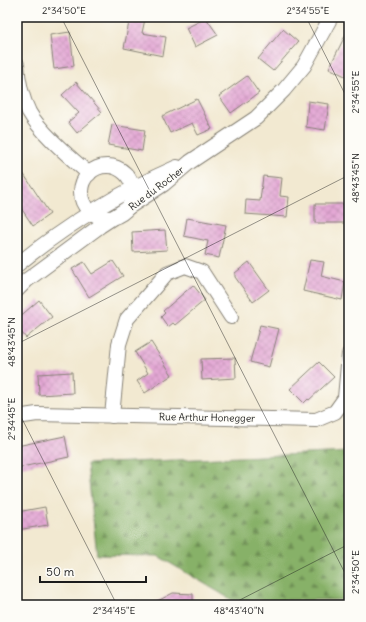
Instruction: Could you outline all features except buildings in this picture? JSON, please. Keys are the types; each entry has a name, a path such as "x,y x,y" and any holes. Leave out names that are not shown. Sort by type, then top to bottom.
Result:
{"street":[{"path":"190,162 256,118 284,90 304,66 331,17"},
{"path":"17,64 18,79 29,112 50,138 89,174"},
{"name":"Rue du Rocher","path":"17,265 48,240 91,213 158,175 190,162"},
{"name":"Rue du Rocher","path":"17,290 26,280 100,226 121,214 164,184 190,162"},
{"path":"112,167 117,169 126,175 132,189 130,203 121,214 103,218 91,213 85,206 81,195 81,187 89,174 99,168 112,167"},
{"path":"112,416 119,344 127,319 166,274 185,266 202,272 231,317"},
{"name":"Rue Arthur Honegger","path":"17,417 37,414 316,420 335,412 345,398 349,354"}],"green space":[{"path":"349,452 349,600 232,600 158,556 97,555 87,464"}]}
